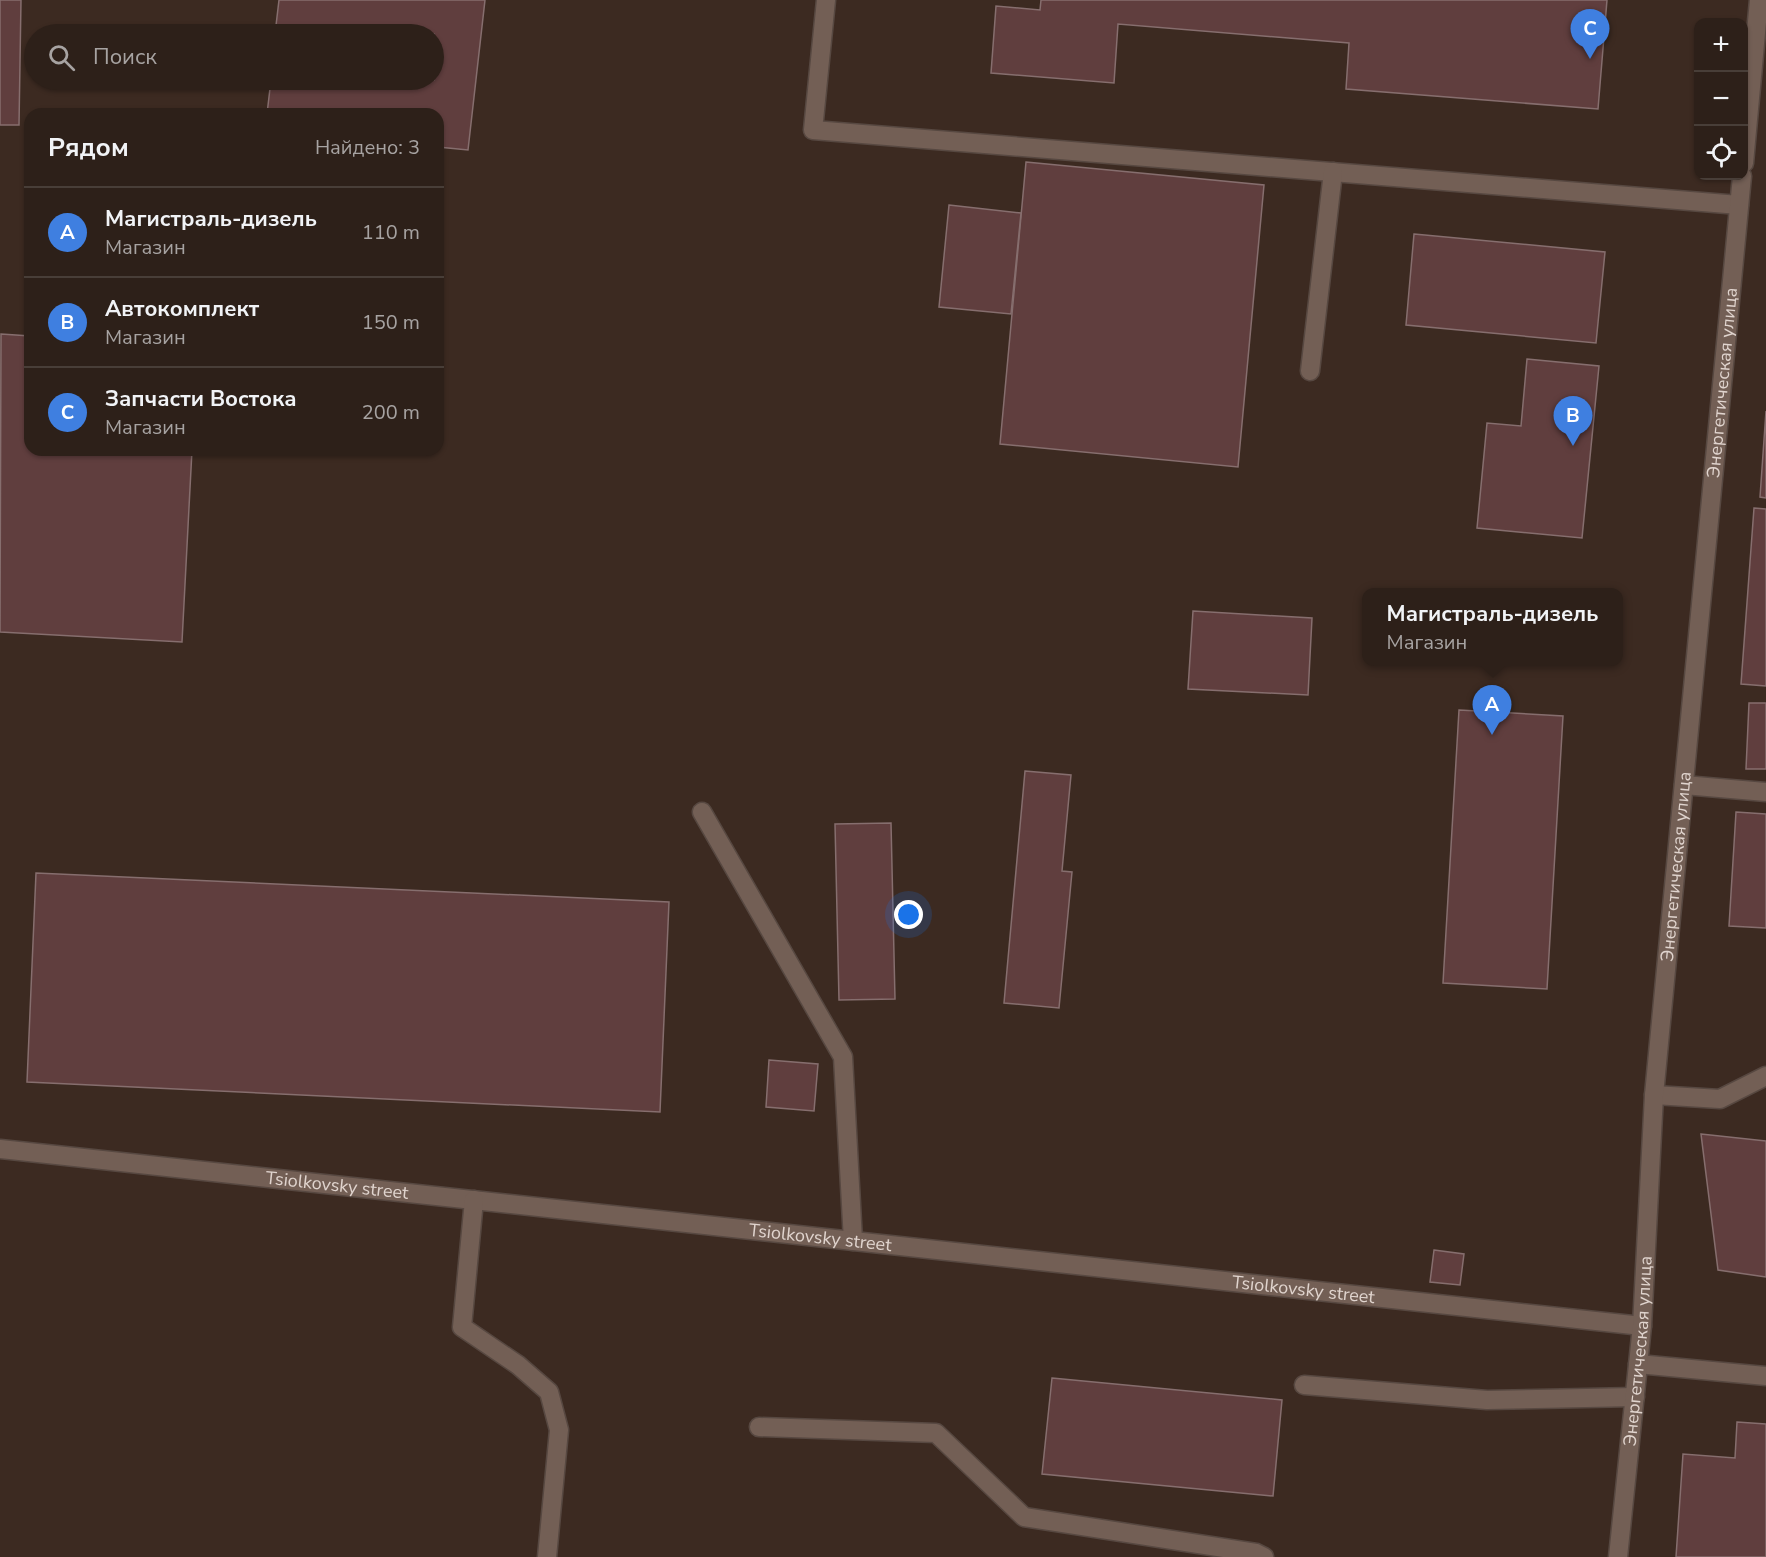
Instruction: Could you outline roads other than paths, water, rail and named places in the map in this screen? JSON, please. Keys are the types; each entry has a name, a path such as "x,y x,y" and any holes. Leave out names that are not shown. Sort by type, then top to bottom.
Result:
{"street":[{"path":"826,0 813,130 1739,205"},
{"path":"1747,126 1759,0"},
{"path":"1310,371 1334,172"},
{"name":"Энергетическая улица","path":"1618,1557 1642,1326 1654,1095 1742,180"},
{"path":"1684,785 1766,792"},
{"path":"702,812 843,1057 853,1241"},
{"path":"1654,1095 1720,1099 1766,1076"},
{"name":"Tsiolkovsky street","path":"0,1149 1642,1326"},
{"path":"474,1200 462,1327 518,1365 549,1392 559,1430 547,1557"},
{"path":"1638,1364 1766,1376"},
{"path":"1304,1385 1487,1401 1635,1397"},
{"path":"759,1427 936,1433 1024,1517 1256,1553 1264,1557"}],"place":[{"name":"Запчасти Востока","path":"1590,59"},
{"name":"Автокомплект","path":"1573,446"},
{"name":"Магистраль-дизель","path":"1492,735"}]}
